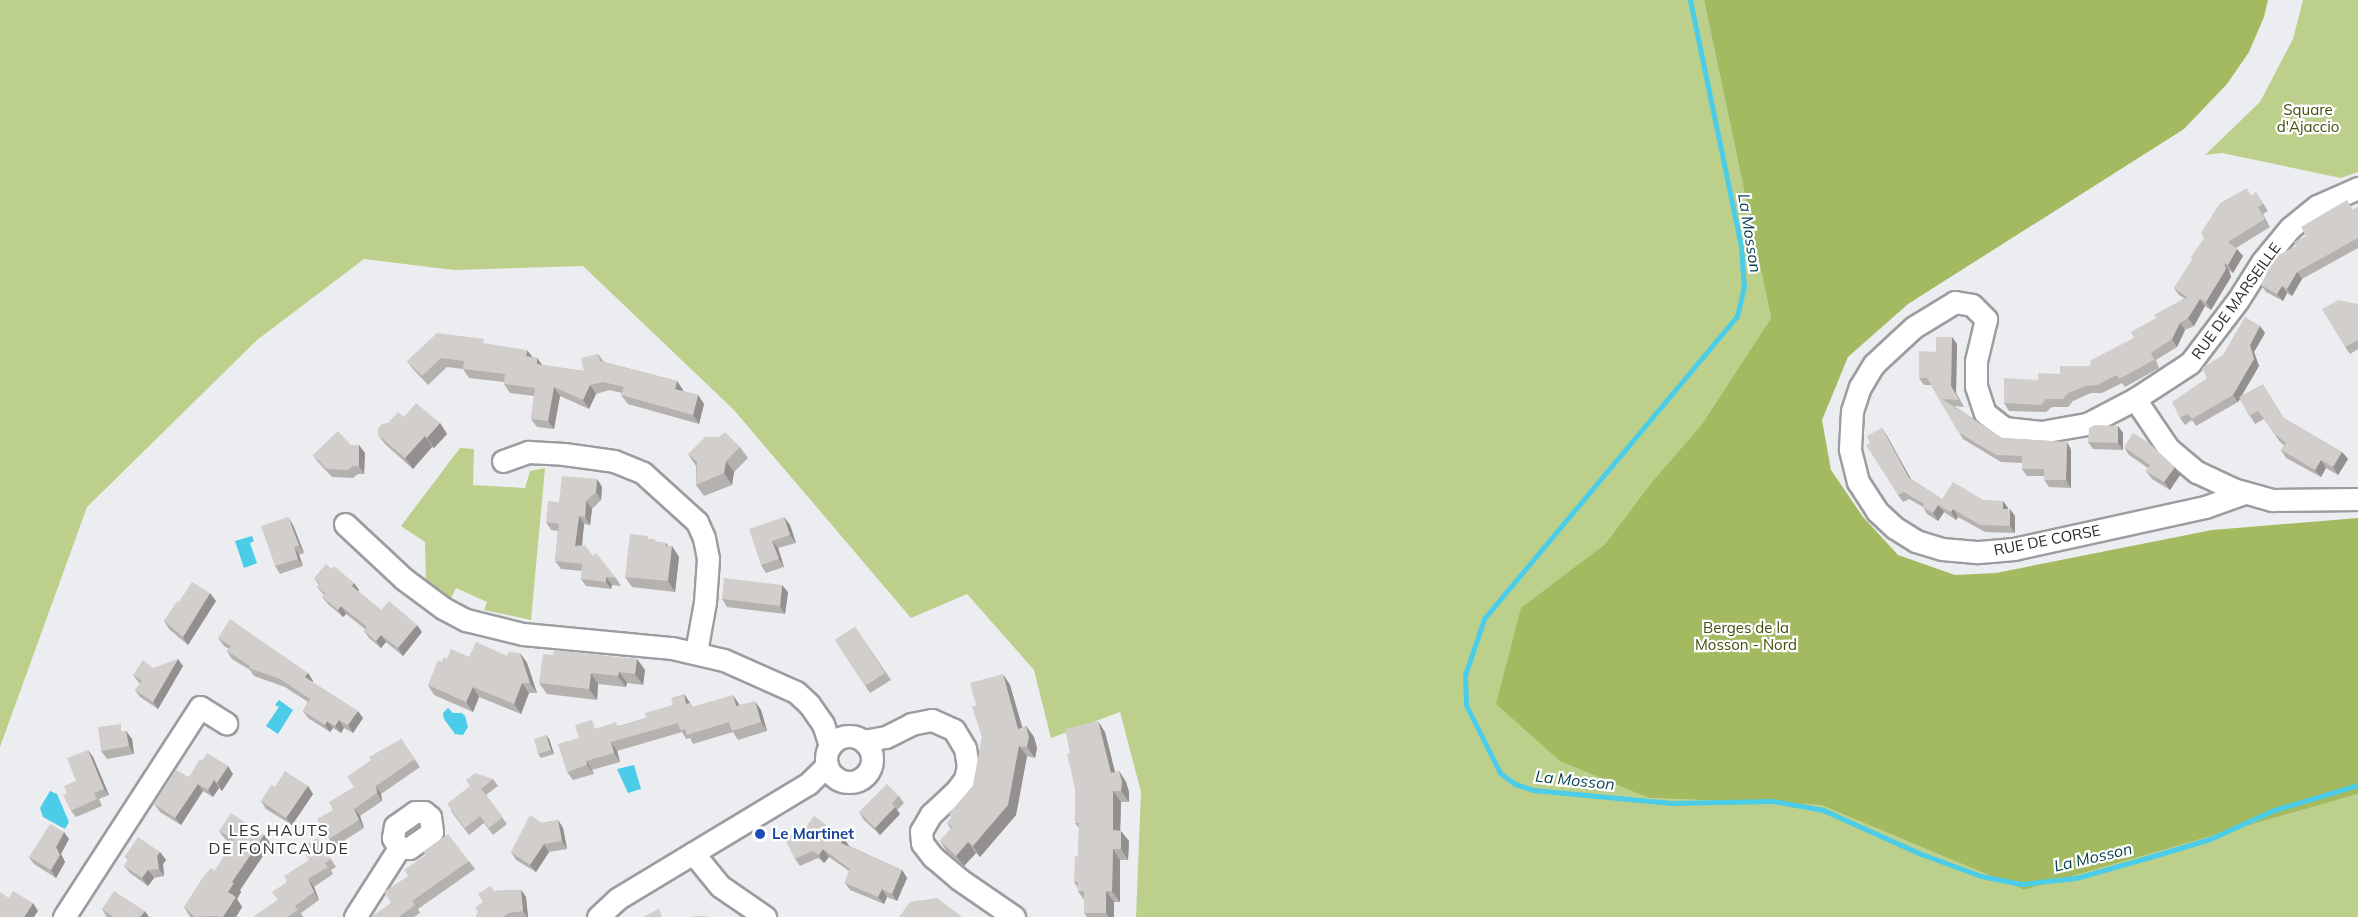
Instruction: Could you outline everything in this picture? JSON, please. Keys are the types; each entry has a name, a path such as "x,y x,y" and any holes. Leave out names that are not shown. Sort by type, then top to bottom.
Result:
{"street":[{"name":"RUE DE MARSEILLE","path":"1972,305 1986,319 1976,361 1976,386 1986,414 2004,428 2041,432 2087,424 2135,399 2190,363 2204,347 2262,262 2290,228 2317,207 2358,188"},
{"name":"RUE DE CORSE","path":"1972,305 1955,302 1914,327 1874,364 1860,387 1852,411 1850,449 1858,482 1877,511 1895,528 1916,542 1942,549 1976,552 2014,549 2205,507 2244,494 2272,500 2358,499"},
{"path":"2135,399 2168,448 2197,472 2244,494"},
{"path":"503,461 528,452 564,454 614,462 643,473 697,522 704,538 708,559 705,602 696,652"},
{"path":"345,524 404,579 443,608 466,620 523,634 696,652 724,660 796,692 809,704 823,724 833,756 848,782 861,778 871,767 867,747 849,736 833,756 808,784 617,899 598,917"},
{"path":"64,917 200,707 226,723"},
{"path":"867,747 911,724 932,720 946,724 960,738 965,748 968,766 965,779 931,814 921,831 922,843 933,857 959,879 1014,917"},
{"path":"355,917 399,848"},
{"path":"693,853 720,886 765,917"}],"green space":[{"path":"0,0 1704,0 1771,318 1702,424 1651,483 1605,544 1522,608 1649,798 1821,805 2024,890 2358,794 2358,917 1136,917 1141,792 1120,712 1051,738 1034,670 967,594 911,618 734,410 583,266 454,270 364,259 257,340 87,507 0,747"},
{"name":"Berges de la Mosson - Nord","path":"1704,0 2268,0 2264,17 2249,52 2227,84 2184,129 1908,304 1848,357 1822,420 1831,470 1863,517 1898,555 1955,575 1996,573 2212,530 2358,518 2358,794 2024,890 1821,805 1649,798 1560,761 1496,704 1521,608 1605,544 1651,483 1702,424 1771,318"},
{"name":"Square d'Ajaccio","path":"2303,0 2358,0 2358,172 2341,178 2222,153 2205,155 2260,102 2293,39"},
{"path":"460,448 474,449 473,485 525,488 530,471 545,468 531,620 484,610 487,602 456,588 450,600 426,583 425,542 401,526"}],"water":[{"path":"252,536 254,541 250,543 257,563 244,568 235,541"},
{"path":"279,700 293,710 278,734 266,726 279,707 275,705"},
{"path":"448,708 453,713 462,713 465,716 468,727 463,735 455,734 444,719 443,713"},
{"path":"634,765 641,789 628,793 617,769"},
{"path":"50,791 57,794 69,822 65,829 43,817 40,808"}],"building":[{"path":"2247,188 2251,196 2256,192 2263,204 2258,207 2265,219 2228,242 2237,249 2228,265 2224,263 2226,269 2206,302 2200,299 2188,318 2180,323 2172,339 2151,353 2154,360 2119,379 2117,375 2097,385 2086,386 2068,393 2063,399 2046,399 2041,405 2004,403 2004,378 2038,380 2038,373 2060,374 2060,366 2090,366 2091,360 2134,338 2131,332 2156,318 2154,315 2187,297 2174,288 2204,238 2201,233 2220,203"},
{"path":"2347,200 2353,210 2358,207 2358,238 2297,272 2287,289 2282,286 2277,294 2261,285 2274,257 2296,246 2294,242 2306,236 2301,227"},
{"path":"2338,300 2358,304 2358,340 2345,347 2322,309"},
{"path":"2245,317 2260,326 2250,345 2254,359 2233,395 2192,419 2188,414 2180,418 2172,402 2207,378 2202,368 2223,355"},
{"path":"437,333 484,339 483,343 527,350 526,356 537,358 537,364 584,371 581,358 598,354 600,361 677,381 675,389 698,395 693,415 621,395 624,387 603,382 590,385 583,400 554,387 548,421 531,419 535,388 504,384 505,374 463,369 464,361 441,358 422,376 407,361"},
{"path":"1936,337 1952,337 1951,386 1959,400 1942,399 2002,438 2067,442 2066,480 2044,480 2044,469 2022,469 2022,456 1996,455 1958,432 1927,378 1919,378 1919,351 1936,352"},
{"path":"2263,384 2284,418 2342,452 2333,467 2321,460 2315,470 2281,450 2286,443 2275,434 2258,411 2249,416 2239,397"},
{"path":"416,403 440,423 405,458 378,435 378,429 382,424 388,423 398,412 404,417"},
{"path":"2095,425 2118,426 2118,443 2088,442 2089,428"},
{"path":"1882,428 1909,478 1942,499 1953,482 1985,501 2003,501 2003,509 2010,509 2010,526 1980,525 1953,509 1951,512 1938,505 1933,513 1922,507 1924,504 1904,492 1898,495 1866,445 1870,443 1867,436"},
{"path":"338,431 351,445 359,445 359,466 353,466 348,470 327,469 313,455"},
{"path":"725,432 740,447 726,461 724,473 696,485 697,462 688,454 705,437 719,437"},
{"path":"2133,433 2149,443 2175,467 2164,482 2146,471 2150,465 2124,447"},
{"path":"562,476 597,479 596,492 586,501 585,517 579,516 575,546 585,545 593,556 596,553 616,578 606,577 606,582 581,579 582,564 555,561 559,524 546,522 548,501 559,502"},
{"path":"288,517 299,545 294,547 298,559 275,566 261,526"},
{"path":"784,517 790,535 772,541 779,559 761,565 749,529"},
{"path":"630,534 648,536 648,539 655,539 655,542 672,546 668,581 625,577"},
{"path":"326,564 332,569 334,566 354,583 352,586 381,610 389,601 417,625 398,648 381,635 376,641 364,631 367,627 341,606 338,610 322,597 325,593 317,587 320,584 314,578"},
{"path":"724,578 782,585 780,606 722,599"},
{"path":"192,582 210,593 183,637 164,621"},
{"path":"230,619 308,673 305,677 358,711 348,725 339,720 335,726 327,721 325,725 303,711 310,699 280,679 249,668 250,666 227,651 231,646 218,638"},
{"path":"855,627 885,673 865,686 835,640"},
{"path":"476,642 507,656 509,652 520,653 530,683 522,683 514,704 473,687 466,702 428,685 438,660 442,662 444,657 447,659 451,649 469,657"},
{"path":"554,650 637,659 635,674 619,672 618,676 591,673 589,689 539,683 543,654 553,655"},
{"path":"178,659 153,702 135,690 142,681 133,675 143,660 153,668"},
{"path":"1003,674 1018,729 1026,726 1029,737 1027,747 1019,746 1008,805 973,846 968,842 956,856 940,841 952,827 947,823 952,817 949,814 973,786 982,737 972,707 976,705 970,683"},
{"path":"684,694 686,704 690,703 692,707 733,695 736,706 755,701 761,722 732,731 729,722 687,735 685,729 680,730 678,723 611,742 614,753 586,761 587,765 567,772 558,744 579,738 575,725 592,720 595,729 616,722 618,727 646,718 645,713 673,705 671,698"},
{"path":"1098,721 1111,773 1119,771 1122,782 1121,791 1113,791 1113,830 1121,831 1121,849 1113,849 1112,891 1106,891 1106,913 1084,913 1084,891 1078,891 1078,882 1074,882 1079,823 1075,823 1075,788 1067,754 1070,753 1065,729"},
{"path":"121,724 121,731 126,731 129,746 101,751 98,727"},
{"path":"546,735 551,750 538,754 534,739"},
{"path":"401,739 415,759 376,786 377,793 354,809 359,820 329,839 317,819 333,810 329,802 354,787 347,777 371,760 369,757"},
{"path":"88,750 104,789 94,793 97,799 71,811 63,795 67,793 64,786 76,781 67,758"},
{"path":"207,753 228,766 217,783 214,780 208,790 198,784 175,818 154,804 176,770 189,777 200,759 202,761"},
{"path":"285,771 308,786 286,818 261,801 271,785 275,787"},
{"path":"475,773 493,779 481,789 503,817 489,828 480,816 465,828 447,804 470,786 466,780"},
{"path":"887,784 899,796 892,803 895,807 875,828 859,812"},
{"path":"231,813 264,835 232,882 234,883 228,892 236,897 223,917 195,917 184,907 203,877 211,868 215,871 234,840 219,831"},
{"path":"530,815 542,823 558,820 562,841 544,844 530,865 511,852"},
{"path":"814,816 844,838 841,843 902,870 892,894 882,889 878,897 845,883 850,869 823,849 819,855 812,851 795,859 785,838 806,827"},
{"path":"50,824 64,832 56,847 60,855 51,870 29,857"},
{"path":"448,834 469,861 412,901 415,905 401,917 371,917 391,903 384,892 408,876 404,870 426,855 423,852"},
{"path":"138,837 160,852 157,856 159,869 148,870 142,878 124,866 129,858 125,856"},
{"path":"317,838 331,859 325,863 328,867 308,879 314,892 295,906 298,910 287,917 254,917 278,900 272,892 287,882 284,876 309,860 301,848"},
{"path":"490,886 494,891 521,890 523,911 509,913 503,917 476,917 478,912 475,908 483,902 478,894"},
{"path":"13,891 33,903 24,917 0,917 0,892 9,898"},
{"path":"114,891 145,911 140,917 113,917 102,909"},
{"path":"937,898 962,917 899,917 910,902"},
{"path":"659,909 662,917 643,917"}],"waterway":[{"name":"La Mosson","path":"1690,0 1741,247 1744,286 1737,316 1484,619 1465,675 1466,705 1500,773 1515,784 1533,790 1671,803 1773,801 1823,810 1921,854 1981,876 2021,884 2076,878 2143,859 2210,839 2274,810 2358,785"}],"place":[{"name":"Le Martinet","path":"760,834"}],"district":[{"name":"LES HAUTS DE FONTCAUDE","path":"279,839"}]}
